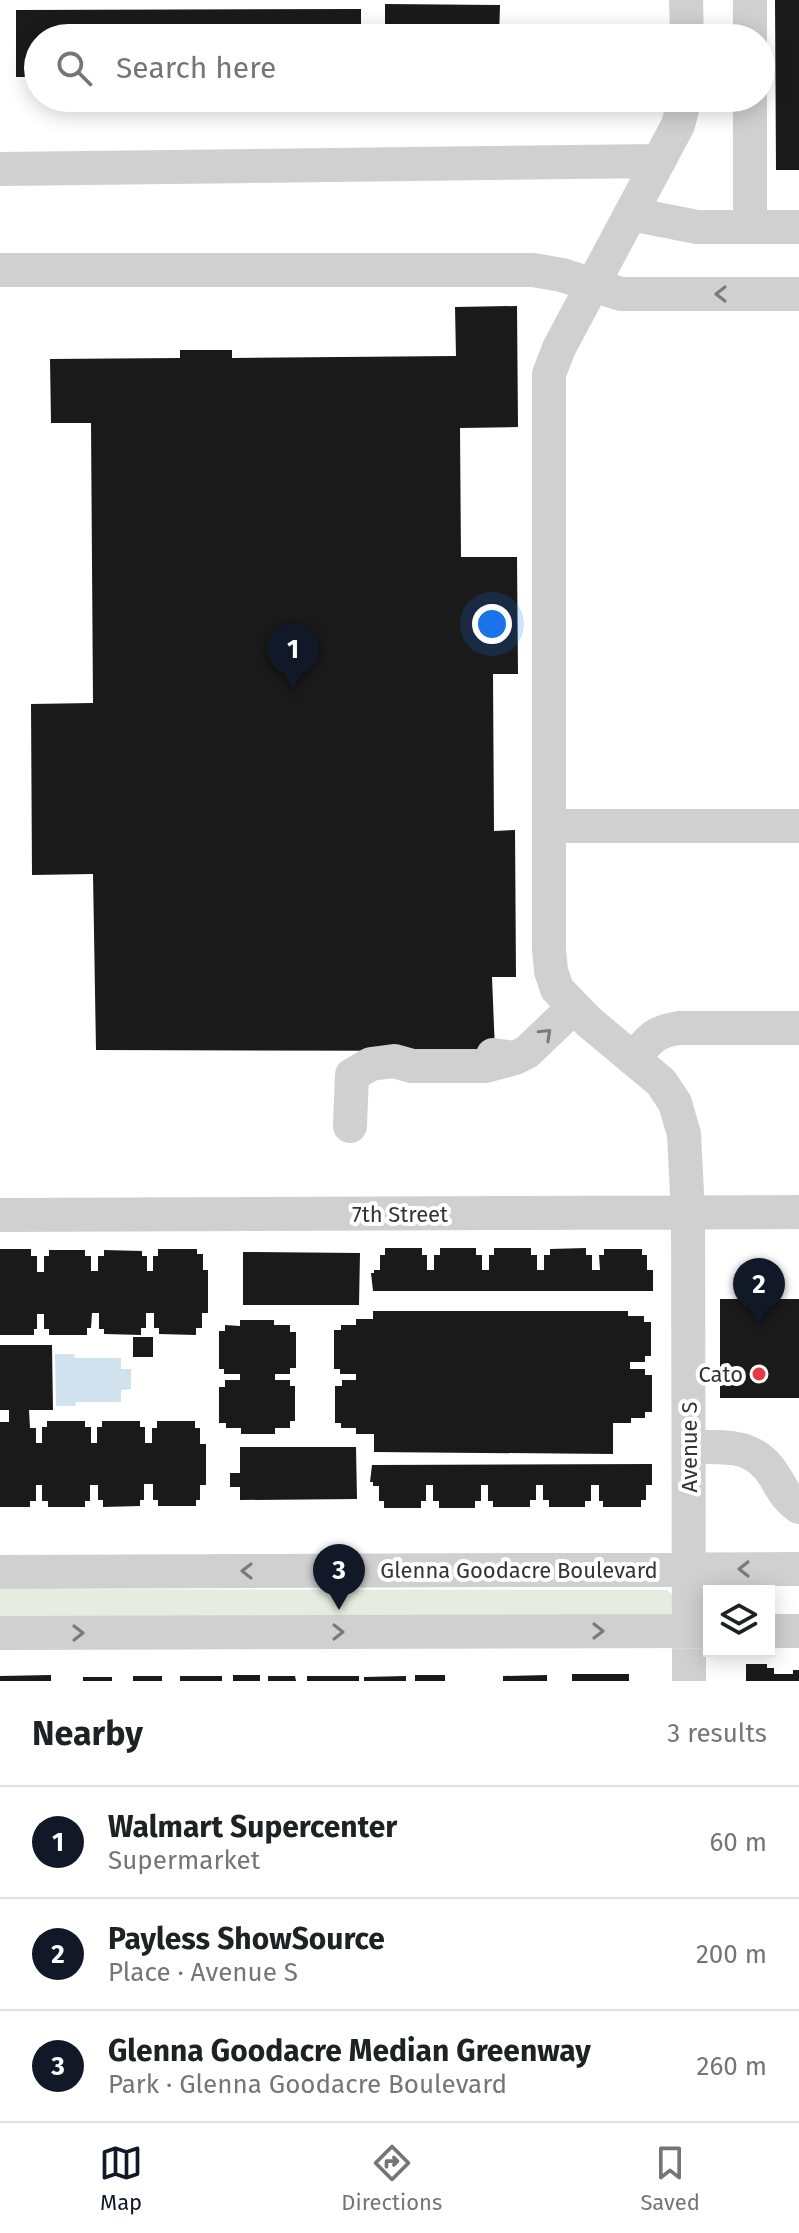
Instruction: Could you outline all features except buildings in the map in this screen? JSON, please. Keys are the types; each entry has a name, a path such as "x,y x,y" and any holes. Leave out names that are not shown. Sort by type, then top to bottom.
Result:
{"street":[{"path":"686,0 687,24"},
{"path":"750,0 750,24"},
{"name":"Avenue S","path":"681,112 678,125 591,286 549,374 549,826 551,971 557,989 573,1008 669,1092 681,1118 688,1213 689,1570 699,1631 689,1681"},
{"path":"750,112 750,227"},
{"path":"0,169 659,161"},
{"path":"631,214 697,227 799,227"},
{"path":"0,270 533,270 562,275 621,294 799,294"},
{"path":"549,826 799,826"},
{"path":"350,1126 352,1075 371,1064 394,1061 412,1066 485,1066 515,1058 527,1052 573,1008"},
{"path":"633,1059 651,1037 670,1029 799,1028"},
{"name":"7th Street","path":"0,1215 799,1212"},
{"path":"689,1447 744,1448 758,1457 775,1475 787,1499 799,1507"},
{"name":"Glenna Goodacre Boulevard","path":"0,1572 799,1569"},
{"path":"0,1633 699,1631"},
{"path":"775,1631 799,1631"}],"shaded area":[{"path":"0,1589 667,1590 674,1596 676,1618 0,1628"}],"water":[{"path":"55,1354 74,1354 75,1358 121,1358 121,1369 131,1369 131,1389 121,1390 121,1402 76,1402 75,1406 56,1406"}],"place":[{"name":"Walmart Supercenter","path":"293,689"},
{"name":"Payless ShowSource","path":"759,1324"},
{"name":"Cato","path":"759,1374"},
{"name":"Glenna Goodacre Median Greenway","path":"339,1610"}]}
